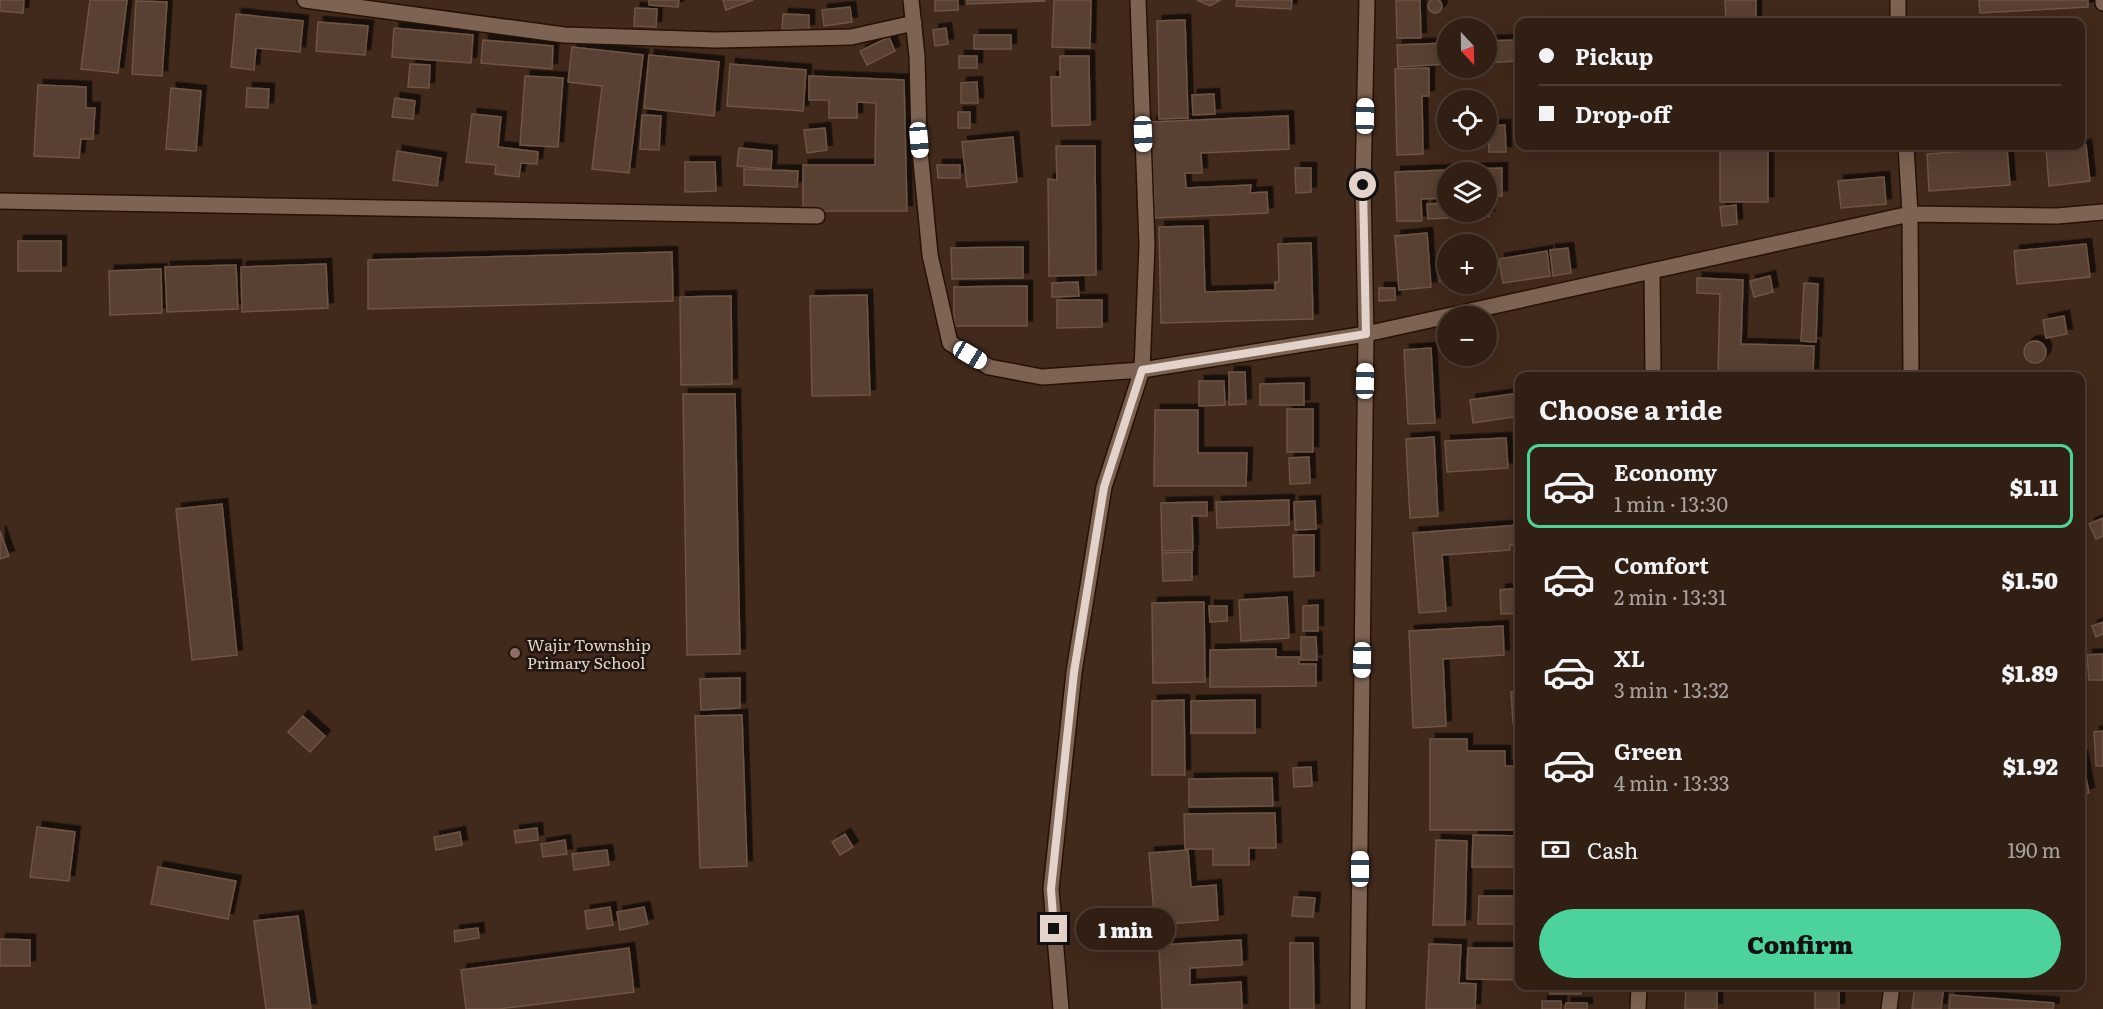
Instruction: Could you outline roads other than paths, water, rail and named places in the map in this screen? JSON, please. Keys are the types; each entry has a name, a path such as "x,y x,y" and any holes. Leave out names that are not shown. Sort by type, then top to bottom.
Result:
{"street":[{"path":"305,0 564,35 716,40 851,37 914,23"},
{"path":"911,0 919,140 930,255 950,344 989,367 1042,377 1142,370 1366,334 1910,214 2057,216 2103,212"},
{"path":"1061,1009 1051,889 1074,672 1104,487 1142,370 1147,245 1138,0"},
{"path":"1358,1009 1366,334 1363,185 1367,0"},
{"path":"1898,0 1898,18"},
{"path":"1906,150 1910,214 1911,372"},
{"path":"0,201 817,216"},
{"path":"1652,271 1653,372"},
{"path":"1638,1009 1639,990"},
{"path":"1889,1009 1891,990"}],"place":[{"name":"Wajir Township Primary School","path":"515,653"}]}
